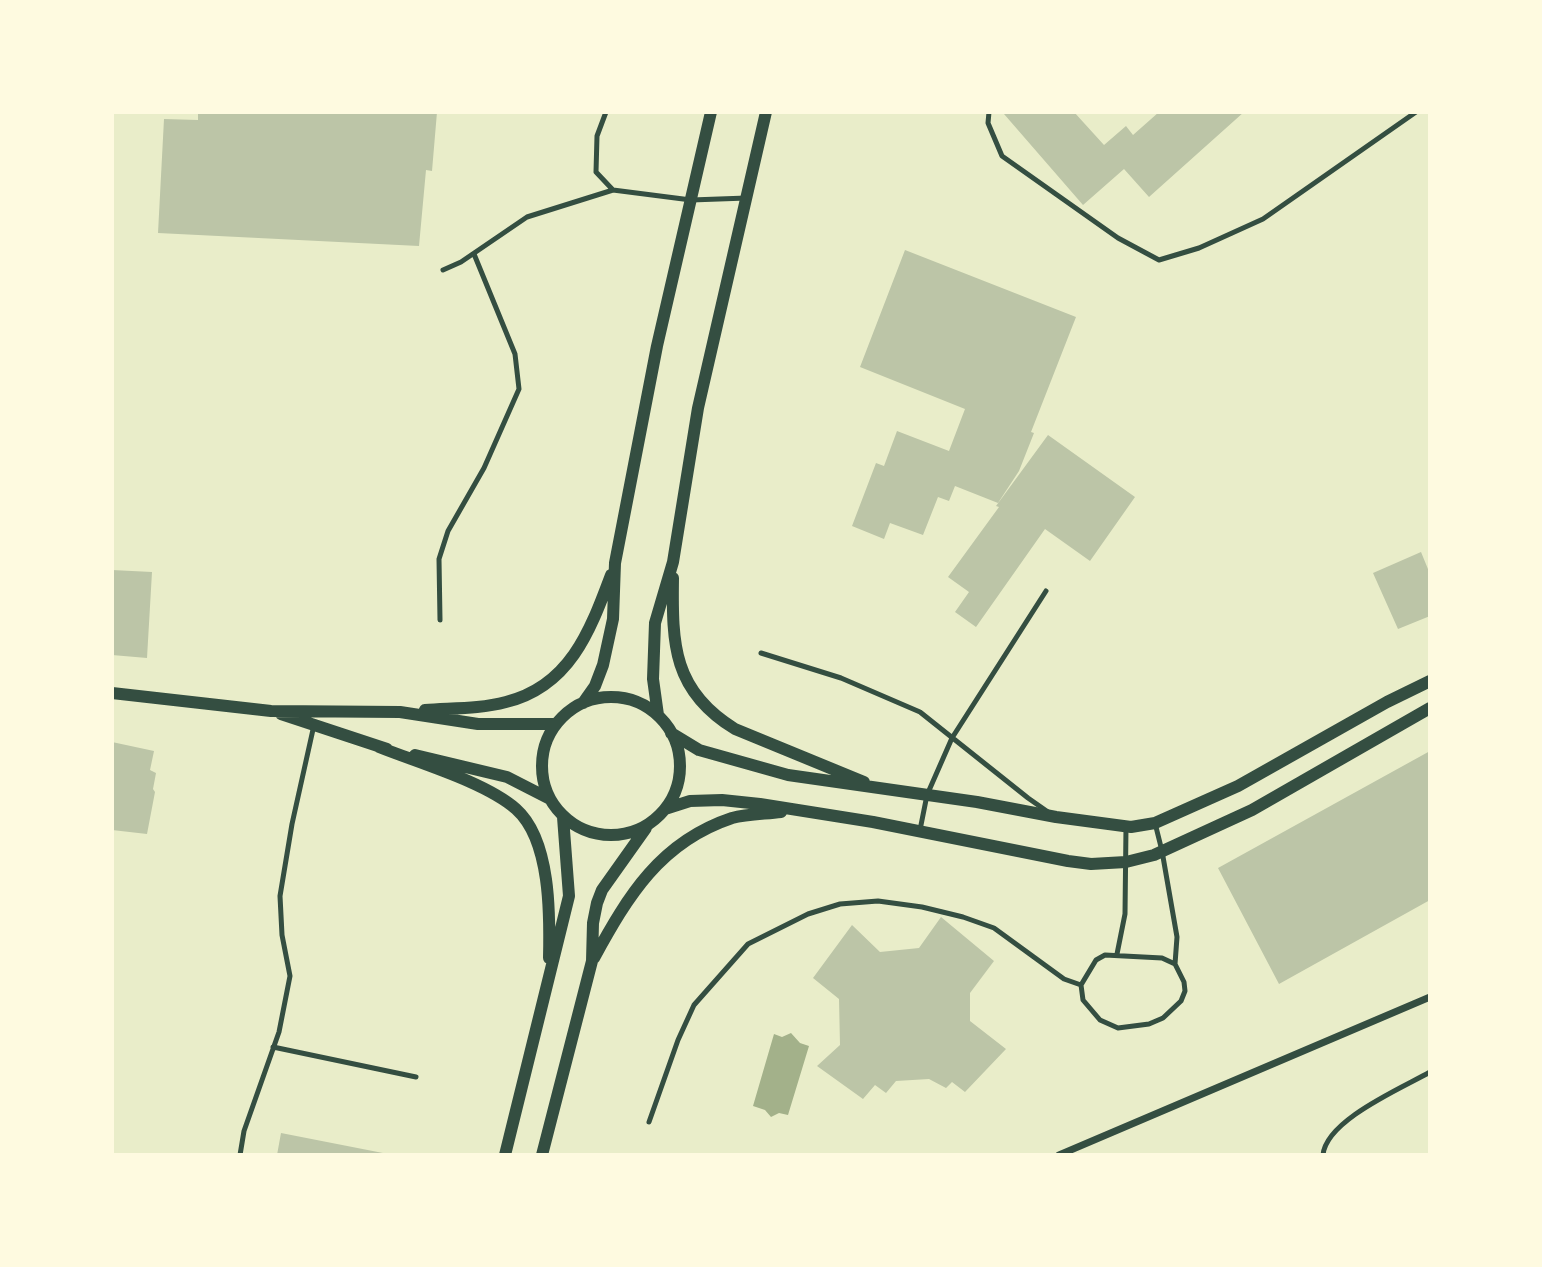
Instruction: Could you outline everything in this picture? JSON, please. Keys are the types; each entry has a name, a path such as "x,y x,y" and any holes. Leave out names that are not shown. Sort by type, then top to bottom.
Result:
{"street":[{"path":"648,824 627,834 604,835 583,830 563,817 550,799 545,788 542,766 545,743 556,723 583,702 595,686 603,665 613,619 615,563 657,346 711,112"},
{"path":"658,715 653,679 655,623 673,562 698,408 766,112"},
{"path":"673,562 673,636 686,682 700,702 735,729 877,788"},
{"path":"112,693 271,710 400,712 505,703 529,695 549,683 575,654 585,637 615,563"},
{"path":"671,733 699,750 788,775 1126,827 1155,823 1238,786 1387,702 1430,681"},
{"path":"542,1155 592,961 593,923 602,890 648,824 665,809 676,789 680,766 676,744 658,715 639,703 617,697 583,702"},
{"path":"665,809 690,801 722,800 798,810 1068,861 1091,864 1126,862 1162,851 1252,810 1430,708"},
{"path":"271,710 379,747 488,790 518,811 532,833 545,870 550,906 549,976"},
{"path":"400,712 478,724 556,723"},
{"path":"379,747 461,764 507,777 550,799"},
{"path":"592,961 630,895 655,865 682,844 704,830 734,818 798,810"},
{"path":"505,1155 569,896 563,817"},
{"path":"1059,1155 1430,997"}],"lane":[{"path":"606,112 597,136 596,172 613,190"},
{"path":"989,112 988,123 1002,156 1118,238 1159,260 1199,248 1263,219 1416,112"},
{"path":"443,270 474,254 527,217 613,190 691,200 747,198"},
{"path":"440,620 439,559 448,531 484,468 519,389 515,354 474,254"},
{"path":"920,832 927,795 952,738 1046,591"},
{"path":"761,653 841,677 920,712 1056,817"},
{"path":"240,1155 244,1131 279,1032 290,976 282,935 280,895 292,824 314,725"},
{"path":"1155,823 1177,937 1175,964"},
{"path":"1117,954 1125,914 1126,827"},
{"path":"649,1122 678,1040 694,1005 748,944 808,914 840,904 878,901 922,907 963,917 994,928 1064,979 1082,985"},
{"path":"1105,954 1117,954 1162,958 1175,964 1184,982 1185,991 1181,1001 1163,1018 1149,1024 1131,1028 1110,1026 1100,1020 1083,1000 1082,985 1096,960 1105,954"},
{"path":"273,1047 416,1077"},
{"path":"1323,1155 1324,1147 1350,1118 1430,1072"}],"shaded area":[{"path":"791,1033 800,1043 809,1046 788,1115 779,1113 771,1117 765,1110 753,1106 774,1034 782,1037"}],"building":[{"path":"198,112 437,112 432,171 426,170 419,246 158,233 164,119 198,120"},
{"path":"1074,112 1104,145 1126,126 1133,135 1159,112 1244,112 1149,197 1124,169 1083,205 1004,114"},
{"path":"905,250 1076,317 1031,432 1034,433 1019,471 998,503 955,486 949,501 938,497 923,535 890,523 884,539 852,526 876,463 884,466 897,431 949,451 965,409 860,367"},
{"path":"1048,435 1135,497 1090,561 1045,529 976,627 955,612 969,592 948,577"},
{"path":"1421,552 1430,574 1430,616 1398,629 1373,573"},
{"path":"112,570 152,572 147,658 112,655"},
{"path":"112,742 154,751 150,770 156,773 153,789 155,792 147,834 112,830"},
{"path":"1430,751 1430,900 1279,984 1218,868"},
{"path":"941,917 994,961 970,993 970,1021 1006,1049 965,1092 952,1082 946,1088 929,1079 896,1081 886,1093 875,1085 863,1099 817,1066 840,1045 839,999 813,978 852,925 880,952 919,948"},
{"path":"281,1133 388,1154 388,1155 277,1155"}]}
